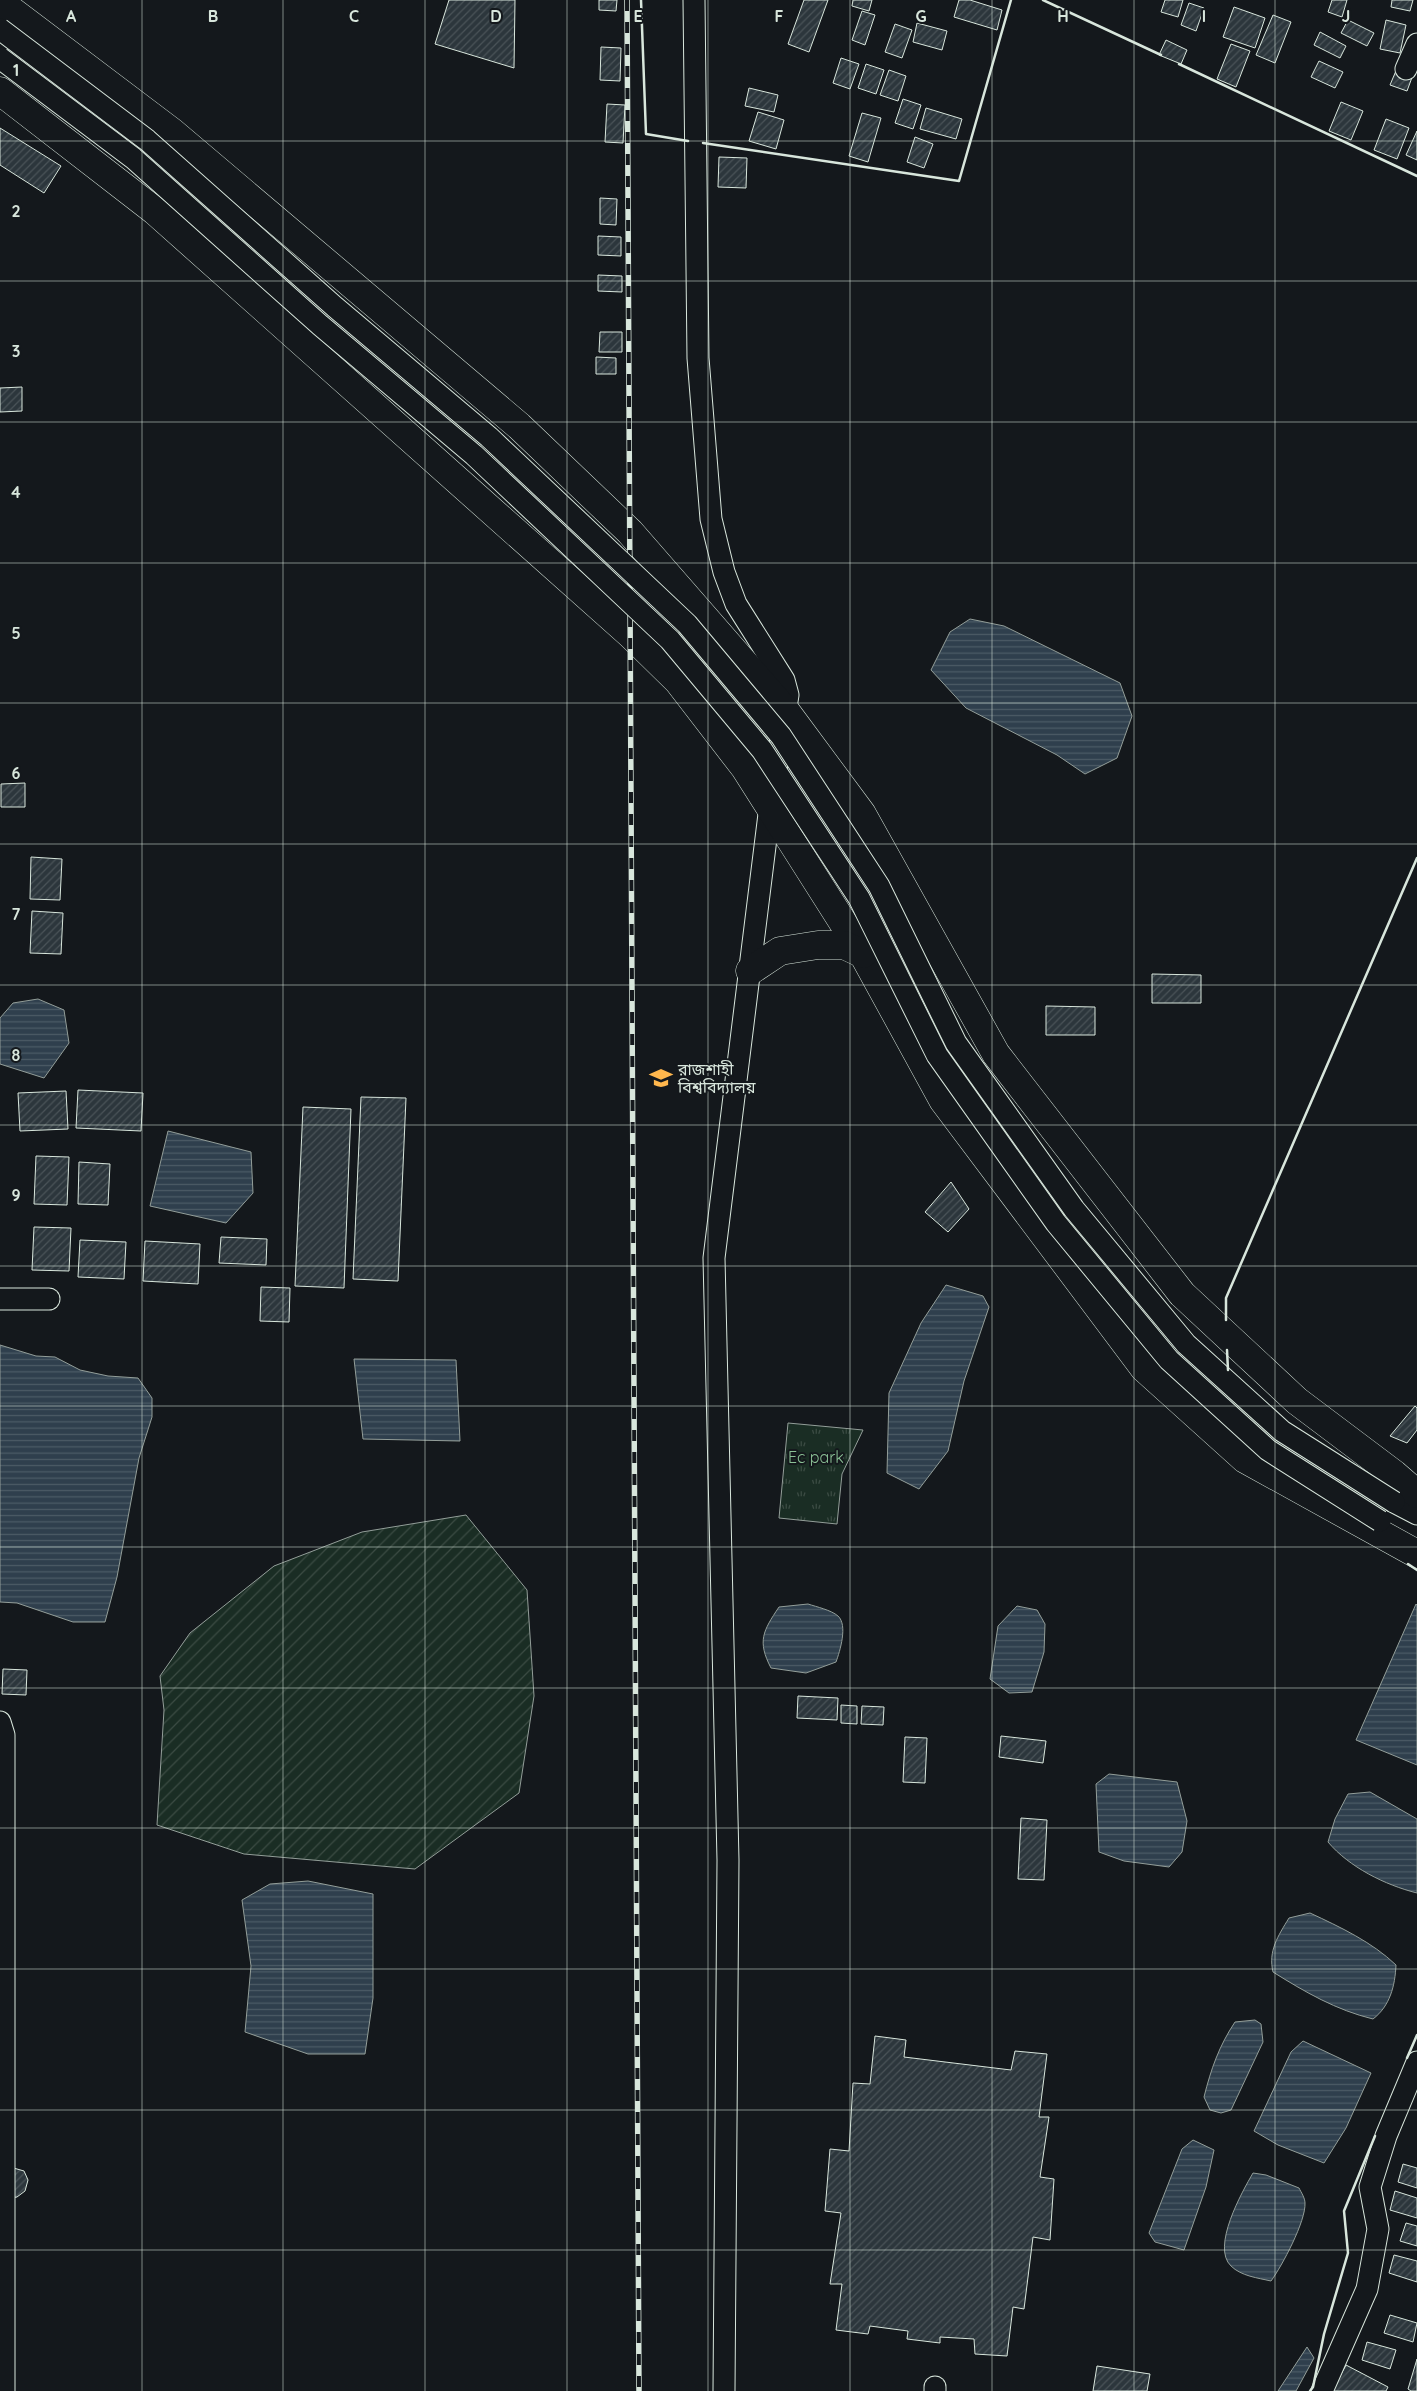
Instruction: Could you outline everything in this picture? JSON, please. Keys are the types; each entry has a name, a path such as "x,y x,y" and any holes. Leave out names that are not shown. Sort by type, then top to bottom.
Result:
{"main road":[{"path":"0,2 172,132 518,426 630,532 785,710 862,814 996,1054 1182,1294 1297,1401 1394,1474 1405,1498"},
{"path":"0,91 155,211 630,634 678,681 745,768 770,806 863,954 943,1100 1144,1368 1245,1459 1417,1554"},
{"path":"750,971 780,951 818,945 844,945 863,954"}],"street":[{"path":"694,0 698,358 711,519 724,572 736,604 784,680 788,695 770,806 714,1258 728,1860 724,2391"},
{"path":"0,29 147,140 335,307 489,437 687,624 781,736 879,886 956,1043 1074,1209 1186,1344 1282,1431 1405,1498 1417,1514"},
{"path":"1406,70 1417,44"},
{"path":"0,58 132,158 320,325 474,455 670,640 762,750 859,898 937,1055 1056,1223 1169,1360 1268,1450 1380,1521 1417,1549"},
{"path":"0,1299 49,1298"},
{"path":"0,1722 4,1735 4,2391"},
{"path":"1322,2391 1367,2289 1378,2229 1370,2187 1386,2136 1417,2062"}],"green space":[{"name":"Ec park","path":"788,1423 863,1430 842,1474 837,1524 779,1518"},
{"path":"466,1515 527,1590 534,1696 519,1793 415,1869 244,1854 157,1825 164,1710 160,1676 190,1633 274,1566 362,1532"}],"water":[{"path":"970,619 1004,626 1120,683 1132,716 1117,758 1085,774 1057,755 966,708 931,670 950,632"},
{"path":"38,999 64,1010 69,1043 44,1078 0,1064 0,1018 13,1003"},
{"path":"168,1131 251,1152 253,1193 226,1223 150,1206"},
{"path":"946,1285 983,1296 989,1307 964,1381 948,1451 919,1489 887,1473 889,1393 921,1323"},
{"path":"0,1345 36,1356 55,1357 80,1370 108,1376 138,1378 152,1398 152,1417 139,1458 117,1577 105,1622 73,1622 17,1603 0,1602"},
{"path":"354,1359 456,1360 460,1441 363,1439"},
{"path":"808,1604 832,1612 841,1620 843,1632 836,1662 806,1673 771,1668 763,1643 769,1623 779,1607"},
{"path":"1417,1605 1417,1765 1356,1740"},
{"path":"1017,1606 1037,1610 1045,1624 1044,1652 1032,1692 1009,1693 990,1679 998,1626"},
{"path":"1109,1774 1177,1782 1187,1821 1182,1852 1169,1867 1124,1861 1099,1852 1096,1784"},
{"path":"1370,1792 1417,1819 1417,1893 1405,1890 1368,1874 1346,1859 1328,1842 1335,1819 1348,1794"},
{"path":"308,1881 373,1894 373,1998 365,2054 308,2054 245,2032 251,1966 242,1900 270,1884"},
{"path":"1310,1913 1366,1942 1396,1965 1390,1995 1384,2008 1373,2019 1346,2011 1321,2000 1273,1972 1273,1950 1289,1918"},
{"path":"1255,2020 1261,2024 1263,2042 1231,2110 1221,2113 1210,2110 1204,2097 1224,2040 1235,2022"},
{"path":"1303,2041 1371,2073 1346,2128 1324,2163 1278,2145 1254,2131 1291,2052"},
{"path":"1193,2140 1214,2150 1206,2187 1184,2250 1155,2242 1149,2233 1182,2149"},
{"path":"1253,2173 1266,2175 1299,2188 1305,2201 1298,2232 1271,2281 1250,2276 1235,2269 1226,2257 1224,2246 1230,2219"},
{"path":"1307,2347 1314,2358 1296,2391 1278,2391"}],"building":[{"path":"449,0 515,0 514,68 435,44"},
{"path":"599,0 617,0 616,11 599,10"},
{"path":"804,0 828,0 809,52 788,44"},
{"path":"853,0 872,0 869,11 852,6"},
{"path":"959,0 970,0 1002,10 997,30 954,17"},
{"path":"1165,0 1183,0 1178,17 1161,12"},
{"path":"1332,0 1347,0 1342,17 1328,12"},
{"path":"1392,0 1413,0 1410,11 1391,7"},
{"path":"1189,3 1204,8 1196,31 1181,25"},
{"path":"1234,7 1265,18 1255,48 1223,37"},
{"path":"862,11 875,15 865,45 852,40"},
{"path":"1273,15 1291,22 1275,63 1256,55"},
{"path":"1348,20 1374,33 1367,46 1341,33"},
{"path":"1386,20 1406,25 1400,53 1380,49"},
{"path":"917,23 947,31 942,50 913,42"},
{"path":"895,24 912,30 902,58 885,52"},
{"path":"1320,32 1346,46 1340,58 1314,45"},
{"path":"1166,40 1187,50 1181,64 1159,55"},
{"path":"1231,44 1250,51 1236,87 1217,79"},
{"path":"601,47 621,48 620,81 600,80"},
{"path":"841,58 859,64 850,89 833,83"},
{"path":"1319,61 1343,72 1335,88 1311,77"},
{"path":"866,64 884,70 876,94 858,88"},
{"path":"1398,66 1414,72 1407,91 1390,85"},
{"path":"889,70 906,76 898,101 880,95"},
{"path":"749,88 778,95 774,112 745,106"},
{"path":"903,99 921,105 913,129 895,123"},
{"path":"1341,102 1363,111 1351,140 1329,131"},
{"path":"607,104 625,105 623,143 605,142"},
{"path":"926,108 962,119 956,139 920,129"},
{"path":"758,112 784,120 776,149 749,141"},
{"path":"862,113 881,118 868,162 849,156"},
{"path":"1386,119 1409,128 1397,159 1374,150"},
{"path":"0,128 61,166 44,193 0,165"},
{"path":"1417,131 1417,160 1406,155"},
{"path":"915,137 933,144 924,168 907,162"},
{"path":"719,157 747,158 746,188 718,187"},
{"path":"600,198 617,199 616,225 600,224"},
{"path":"598,236 621,237 621,256 598,255"},
{"path":"598,275 622,276 622,292 598,291"},
{"path":"600,332 622,332 622,352 599,352"},
{"path":"596,357 616,358 616,374 596,374"},
{"path":"22,387 22,411 0,412 0,388"},
{"path":"25,783 25,807 1,807 1,784"},
{"path":"31,857 62,859 60,900 30,899"},
{"path":"32,911 63,913 61,954 30,953"},
{"path":"1152,974 1201,975 1201,1003 1152,1003"},
{"path":"1046,1006 1095,1007 1095,1035 1046,1035"},
{"path":"78,1090 143,1093 141,1131 76,1128"},
{"path":"66,1091 68,1129 20,1131 18,1093"},
{"path":"361,1097 406,1098 398,1281 353,1279"},
{"path":"303,1107 351,1109 344,1288 295,1286"},
{"path":"36,1156 69,1157 67,1205 34,1204"},
{"path":"79,1162 110,1164 108,1205 78,1204"},
{"path":"951,1182 969,1209 948,1232 925,1212"},
{"path":"34,1227 71,1228 69,1271 32,1270"},
{"path":"221,1237 267,1239 266,1265 219,1263"},
{"path":"80,1240 126,1242 124,1279 78,1277"},
{"path":"145,1241 200,1244 198,1284 143,1281"},
{"path":"261,1287 290,1288 289,1322 260,1321"},
{"path":"1415,1406 1417,1408 1417,1430 1407,1443 1390,1436"},
{"path":"3,1669 27,1670 26,1695 2,1694"},
{"path":"798,1696 838,1698 837,1720 797,1718"},
{"path":"841,1705 857,1706 857,1724 841,1723"},
{"path":"862,1706 884,1707 883,1725 861,1724"},
{"path":"1001,1736 1046,1741 1043,1763 999,1757"},
{"path":"905,1737 927,1738 925,1783 903,1782"},
{"path":"1021,1818 1047,1820 1044,1880 1018,1879"},
{"path":"875,2036 906,2040 904,2057 1011,2070 1015,2051 1047,2054 1039,2117 1049,2117 1040,2177 1054,2179 1050,2240 1033,2237 1024,2309 1013,2307 1007,2356 975,2354 974,2339 940,2337 940,2343 907,2339 908,2331 870,2326 868,2334 836,2330 842,2284 830,2284 841,2213 825,2211 830,2149 849,2151 853,2083 870,2084"},
{"path":"1403,2164 1417,2168 1417,2188 1398,2182"},
{"path":"10,2167 24,2171 28,2180 25,2191 17,2197 11,2198"},
{"path":"1395,2191 1417,2198 1417,2218 1390,2210"},
{"path":"1406,2223 1417,2226 1417,2246 1400,2241"},
{"path":"1394,2255 1417,2261 1417,2282 1389,2273"},
{"path":"1390,2315 1417,2323 1413,2342 1384,2333"},
{"path":"1367,2342 1396,2350 1390,2369 1362,2360"},
{"path":"1417,2359 1417,2391 1411,2391 1408,2389"},
{"path":"1346,2365 1388,2387 1386,2391 1332,2391"},
{"path":"1097,2366 1150,2374 1147,2391 1093,2391"}],"railway":[{"path":"627,0 639,2391"}],"wall":[{"path":"641,0 646,134 688,141"},
{"path":"703,143 959,181 1011,0"},
{"path":"1043,0 1161,55"},
{"path":"1179,64 1417,176"},
{"path":"1226,1320 1226,1298 1417,858"},
{"path":"1227,1350 1228,1370"},
{"path":"1408,1564 1417,1570"},
{"path":"1407,2058 1417,2035"},
{"path":"1310,2391 1313,2387 1324,2334 1348,2253 1344,2211 1375,2136"}],"place":[{"name":"রাজশাহী বিশ্ববিদ্যালয়","path":"661,1078"}]}
